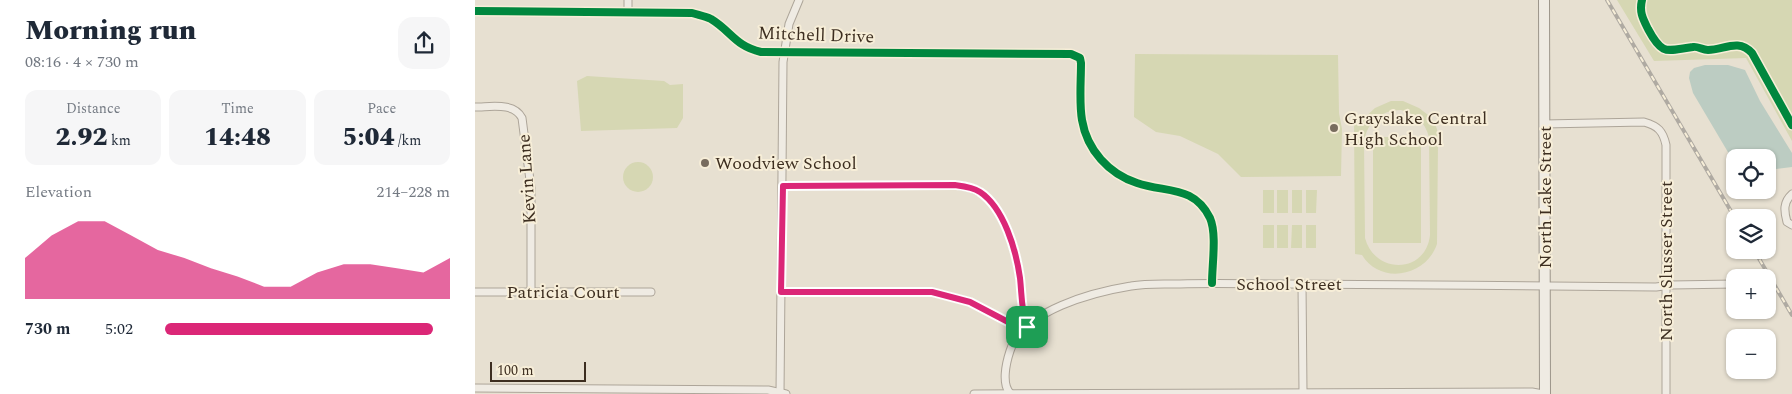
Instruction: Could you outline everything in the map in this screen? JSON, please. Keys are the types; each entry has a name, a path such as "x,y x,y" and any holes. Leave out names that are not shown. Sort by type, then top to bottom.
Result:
{"street":[{"path":"628,0 628,12"},
{"path":"475,388 768,390 782,394 782,83 784,52 789,24 799,0"},
{"name":"North Lake Street","path":"1544,0 1544,394"},
{"name":"Mitchell Drive","path":"475,11 691,13 711,19 738,43 761,52 1071,54 1080,58 1082,120 1093,150 1104,163 1125,178 1138,183 1181,192 1201,205 1212,225 1212,283"},
{"name":"Kevin Lane","path":"475,107 509,108 518,112 522,118 531,188 531,292"},
{"name":"North Slusser Street","path":"1544,124 1644,122 1653,124 1663,134 1666,145 1666,394"},
{"path":"783,186 955,185 979,191 990,200 999,212 1011,242 1020,280 1022,311 1027,327"},
{"path":"1792,194 1785,202 1784,209 1787,222 1792,225"},
{"name":"School Street","path":"1011,394 1007,391 1006,386 1007,360 1011,347 1019,334 1027,327 1049,312 1098,292 1147,284 1545,286 1726,284"},
{"path":"1302,284 1303,392"},
{"name":"Patricia Court","path":"475,292 651,292"},
{"path":"781,292 932,292 970,302 1010,323 1027,327"},
{"path":"974,394 1532,392 1544,394"}],"green space":[{"path":"1617,0 1792,0 1792,141 1746,58 1654,61"},
{"path":"1135,54 1338,55 1339,113 1342,129 1341,176 1241,177 1218,154 1180,136 1156,132 1134,117"},
{"path":"587,76 664,81 670,85 683,84 683,118 677,128 581,131 577,81"},
{"path":"1391,101 1403,101 1419,108 1432,118 1437,129 1437,244 1423,264 1413,270 1402,273 1380,271 1362,255 1355,254 1354,121 1361,121 1375,108","holes":["1401,110 1415,116 1422,123 1429,137 1430,235 1426,248 1420,257 1410,263 1400,265 1389,264 1379,259 1371,250 1365,238 1364,142 1368,129 1376,118 1387,112"]},
{"path":"1373,137 1421,137 1421,243 1373,243"},
{"path":"638,162 649,166 653,177 649,188 638,192 627,188 623,177 627,166"},
{"path":"1263,190 1274,190 1274,213 1263,213"},
{"path":"1277,190 1288,190 1288,213 1277,213"},
{"path":"1292,190 1302,190 1302,213 1292,213"},
{"path":"1306,190 1317,190 1316,213 1306,213"},
{"path":"1263,225 1274,225 1274,248 1263,248"},
{"path":"1277,225 1288,225 1288,248 1277,248"},
{"path":"1292,225 1302,225 1302,248 1291,248"},
{"path":"1306,225 1316,225 1316,248 1306,248"}],"shaded area":[{"path":"1705,65 1728,65 1745,70 1760,101 1792,153 1792,167 1776,169 1776,149 1726,149 1693,93 1689,78 1690,72 1694,68"}],"railway":[{"path":"1607,0 1730,209"},
{"path":"1759,259 1792,315"}],"cycle path":[{"path":"1642,0 1641,12 1643,19 1653,38 1666,50 1695,47 1714,50 1736,45 1752,53 1792,125"},
{"path":"475,11 692,13 711,19 745,46 761,52 1071,54 1080,58 1082,120 1094,151 1117,174 1127,179 1188,195 1203,207 1210,218 1214,241 1212,283"}],"place":[{"name":"Grayslake Central High School","path":"1334,128"},
{"name":"Woodview School","path":"705,163"}],"route":[{"path":"955,185 979,191 990,200 999,212 1011,242 1020,280 1022,311 1027,327 1010,323 970,302 932,292 781,292 783,186 955,185"}]}
